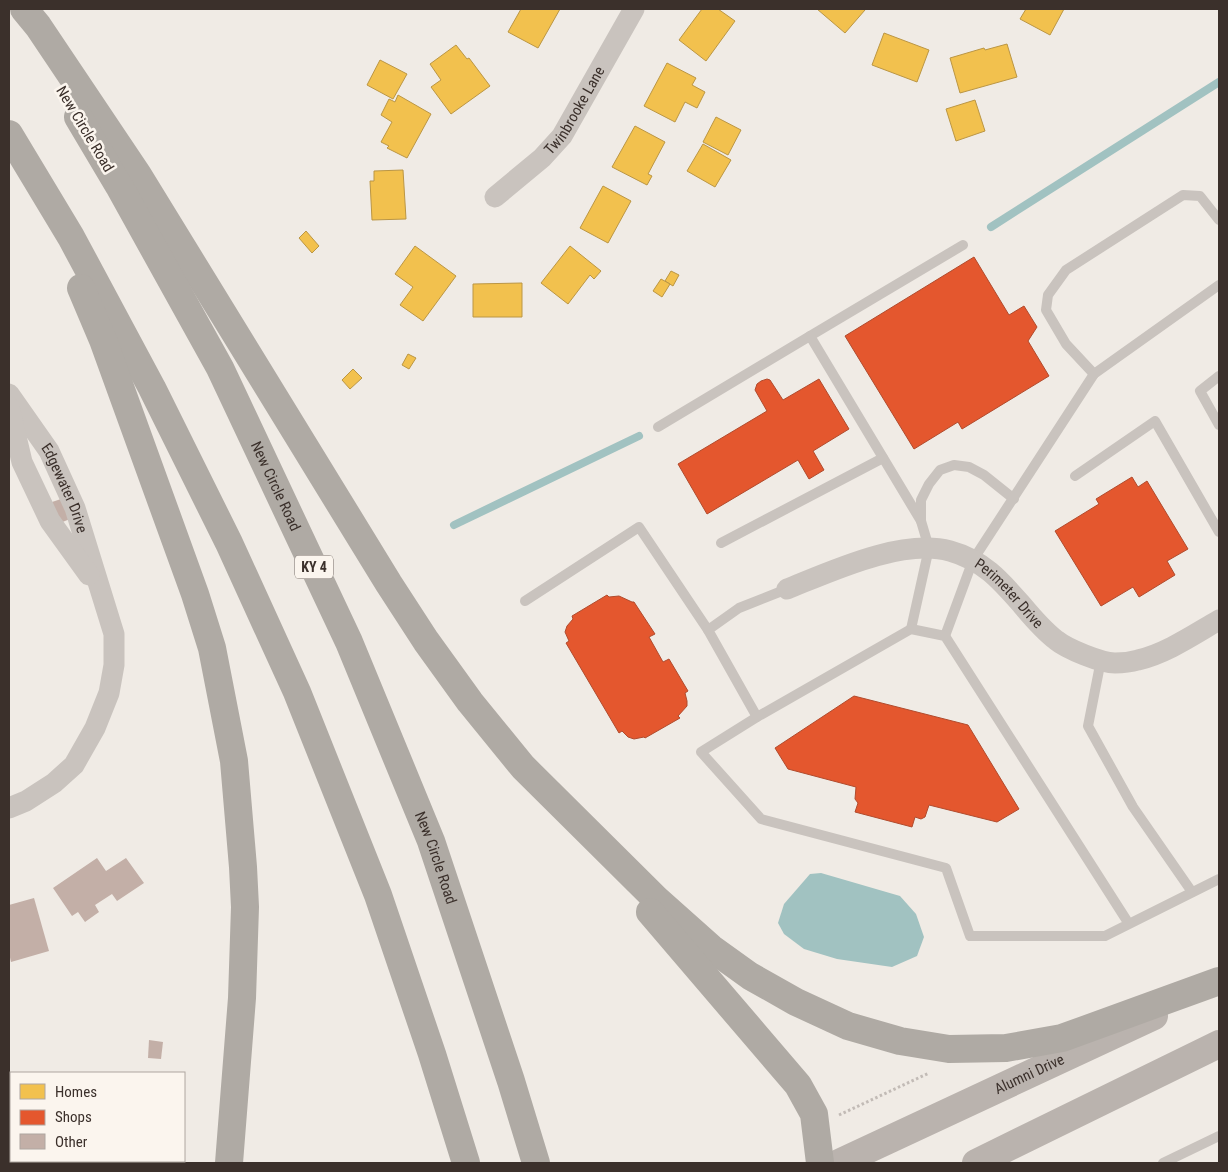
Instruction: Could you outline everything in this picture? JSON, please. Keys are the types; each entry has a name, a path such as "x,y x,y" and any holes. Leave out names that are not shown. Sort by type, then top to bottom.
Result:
{"highway":[{"name":"New Circle Road","path":"9,9 49,69 119,186 220,368 349,642 431,842 511,1081 536,1163"},
{"path":"24,9 38,26 138,175 389,584 426,641 470,702 523,767 662,905 711,948 750,976 796,1002 848,1026 900,1040 949,1049 1006,1048 1062,1038 1219,981"},
{"path":"9,135 64,249 103,340 195,594 212,648 224,703 234,761 245,908 242,998 229,1163"},
{"path":"9,135 71,237 152,388 230,543 297,692 378,895 432,1054 466,1163"},
{"path":"563,806 668,933 798,1085 814,1114 820,1163"}],"main road":[{"name":"Alumni Drive","path":"839,1163 1219,985"},
{"path":"976,1163 1219,1044"}],"street":[{"name":"Twinbrooke Lane","path":"495,197 542,158 562,136 634,9"},
{"name":"Edgewater Drive","path":"9,394 49,451 75,508 114,634 114,665 109,693 95,728 74,765 54,783 26,801 9,808"},
{"name":"Edgewater Drive","path":"9,407 22,462 50,521 101,592"},
{"name":"Perimeter Drive","path":"787,589 886,553 929,548 950,551 973,560 998,577 1038,624 1058,642 1101,660 1114,663 1138,660 1169,649 1219,620"}],"lane":[{"path":"1094,374 1066,344 1046,310 1048,295 1066,270 1183,195 1200,196 1219,220"},
{"path":"658,427 963,245"},
{"path":"945,636 973,560 1094,374 1219,285"},
{"path":"810,336 921,521 929,548 912,629"},
{"path":"1219,376 1200,391 1219,425"},
{"path":"1076,476 1155,421 1219,532"},
{"path":"721,543 883,458"},
{"path":"921,521 921,500 929,484 940,470 954,465 969,467 984,475 1014,499"},
{"path":"525,601 639,527 708,630 756,717"},
{"path":"708,630 739,608 787,589"},
{"path":"1129,924 945,636 912,629 756,717 701,752 762,819 946,868 970,936 1105,936 1129,924 1192,892 1219,879"},
{"path":"1101,660 1088,726 1133,807 1192,892"},
{"path":"1163,1163 1219,1136"}],"path":[{"path":"836,1116 935,1070"}],"water":[{"path":"821,873 900,896 916,914 924,937 917,956 892,967 837,959 804,949 784,934 778,923 784,904 810,874"}],"building: Homes":[{"path":"521,9 560,9 538,48 508,32"},
{"path":"702,9 718,9 735,21 706,61 679,40"},
{"path":"817,9 863,9 865,10 845,33"},
{"path":"1026,9 1064,9 1050,35 1020,19"},
{"path":"884,33 929,50 917,82 872,65"},
{"path":"1007,44 1017,77 960,93 950,58 984,48 985,50"},
{"path":"456,45 467,59 469,58 490,86 451,114 431,87 441,80 430,64"},
{"path":"380,60 407,74 393,99 367,85"},
{"path":"667,63 696,78 692,85 705,92 697,108 685,102 675,122 644,106"},
{"path":"398,95 431,114 407,158 387,148 389,146 381,142 392,122 381,115 389,99 395,102"},
{"path":"975,100 985,131 956,141 946,109"},
{"path":"716,117 741,130 728,155 703,142"},
{"path":"635,126 665,142 648,174 652,176 647,185 612,167"},
{"path":"703,144 731,160 715,187 687,171"},
{"path":"403,170 406,219 372,220 370,181 374,181 374,171"},
{"path":"603,186 631,201 608,243 580,228"},
{"path":"306,231 319,246 312,253 299,238"},
{"path":"415,246 456,276 423,321 400,305 413,287 395,274"},
{"path":"570,246 601,271 594,279 590,275 568,304 541,283"},
{"path":"671,271 679,275 673,286 665,281"},
{"path":"661,279 670,284 662,297 653,291"},
{"path":"522,283 522,317 473,317 473,284"},
{"path":"408,354 416,358 409,369 402,365"},
{"path":"353,369 362,378 350,389 342,380"}],"building: Shops":[{"path":"974,257 1009,315 1024,306 1037,327 1028,341 1049,376 962,429 958,422 914,449 845,336"},
{"path":"767,379 770,380 783,400 819,379 849,429 813,451 824,470 809,479 798,460 707,514 678,464 767,411 755,390 757,384"},
{"path":"1132,477 1138,487 1147,481 1188,549 1167,561 1175,575 1139,597 1133,587 1101,606 1055,531 1099,504 1096,499"},
{"path":"607,595 609,597 619,596 634,602 655,634 649,637 663,662 669,659 688,691 685,693 687,706 678,716 680,718 645,738 634,739 628,737 622,731 619,733 566,643 569,641 565,632 573,619 572,616"},
{"path":"854,696 968,725 1019,809 997,822 929,805 925,817 921,819 915,817 912,827 855,812 858,803 855,799 856,787 788,769 775,748"}],"building: Other":[{"path":"61,499 70,519 60,523 52,502"},
{"path":"97,858 106,871 126,858 144,883 117,901 112,894 95,905 99,912 85,922 78,912 72,916 53,888"},
{"path":"34,898 49,951 11,962 9,953 9,905"},
{"path":"149,1040 163,1042 161,1059 148,1058"},
{"path":"9,1145 10,1162 32,1163 9,1163"}],"waterway":[{"path":"991,227 1219,82"},
{"path":"454,525 639,436"}]}
